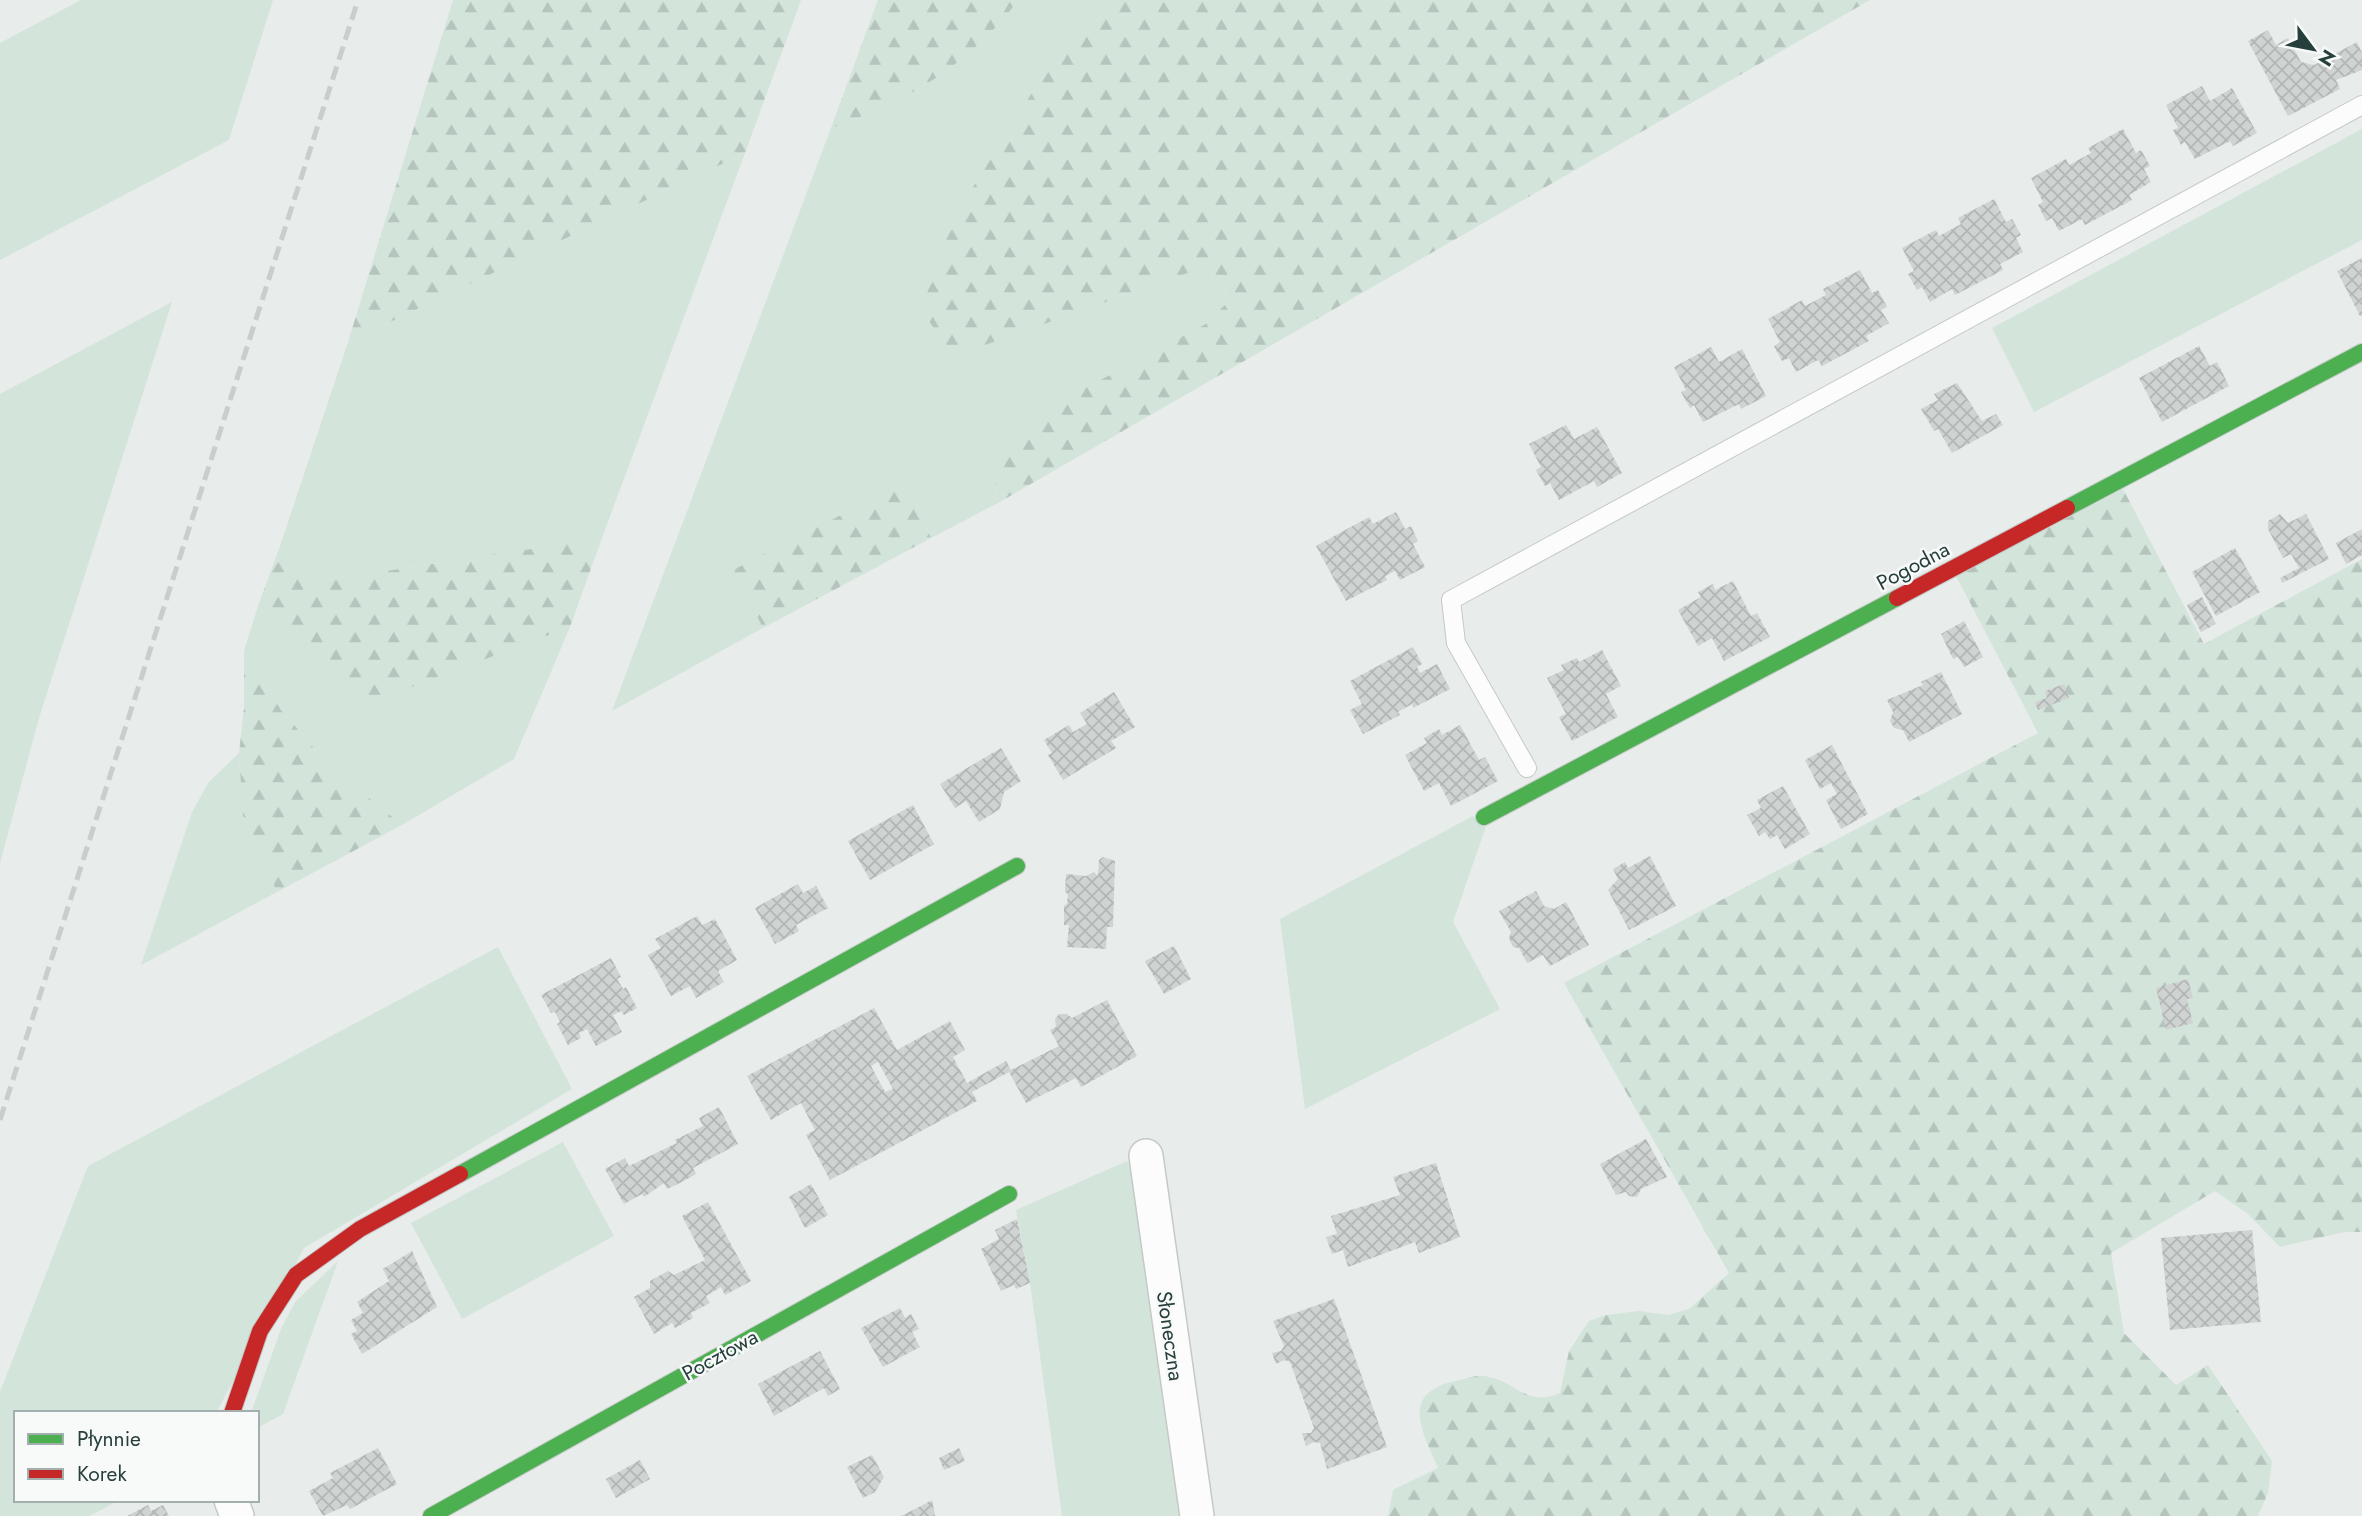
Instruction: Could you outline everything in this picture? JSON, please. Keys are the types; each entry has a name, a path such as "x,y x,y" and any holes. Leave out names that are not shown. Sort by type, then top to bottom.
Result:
{"street":[{"name":"Pogodna","path":"1484,817 2362,352"},
{"path":"233,1411 260,1332 296,1275 360,1229 1017,866"},
{"name":"Słoneczna","path":"1146,1156 1197,1516"},
{"name":"Pocztowa","path":"431,1516 1009,1194"}],"lane":[{"path":"1527,768 1456,643 1451,600 2362,105"}],"green space":[{"path":"81,0 273,0 229,140 0,260 0,43"},
{"path":"453,0 801,0 745,153 348,342"},
{"path":"878,0 1018,0 980,43 935,79 885,106 831,128"},
{"path":"1018,0 1117,0 1038,83 954,217 1047,323 1199,268 1225,285 1226,304 1204,325 993,464 998,503 931,538 906,482 734,570 763,628 612,711 831,128 885,106 935,79 980,43"},
{"path":"1117,0 1870,0 998,503 993,464 1005,442 1029,418 1204,325 1226,304 1225,285 1199,269 954,356 921,310 954,217 1038,83"},
{"path":"2362,129 2362,240 2034,412 1992,328"},
{"path":"745,153 602,538 321,581 296,569 280,546 348,342"},
{"path":"172,302 39,718 0,863 0,394"},
{"path":"906,482 931,538 763,628 733,570"},
{"path":"2123,489 2204,644 2362,559 2362,1232 2344,1232 2280,1247 2248,1214 2215,1191 2111,1253 2124,1333 2176,1385 2208,1365 2272,1461 2268,1493 2258,1516 1388,1516 1393,1490 1438,1468 1422,1429 1420,1416 1421,1405 1426,1396 1436,1388 1484,1376 1495,1378 1529,1395 1548,1397 1560,1393 1569,1351 1589,1321 1606,1315 1639,1311 1668,1315 1689,1309 1729,1273 1564,983 2038,733 1956,576"},
{"path":"602,538 570,627 390,695 352,695 296,648 258,606 280,546 296,569 321,581"},
{"path":"258,606 296,648 531,640 570,627 514,759 402,825 328,764 281,710 244,651"},
{"path":"244,651 281,710 328,764 402,825 277,892 243,816 239,753 244,707"},
{"path":"239,753 243,816 277,892 141,965 192,812 209,782"},
{"path":"1473,816 1486,826 1453,922 1500,1009 1305,1109 1280,919"},
{"path":"498,947 572,1089 304,1248 217,1411 14,1411 14,1502 116,1502 89,1516 0,1516 0,1392 88,1166"},
{"path":"563,1142 614,1236 462,1319 411,1223"},
{"path":"1127,1161 1144,1195 1186,1516 1062,1516 1030,1283 1016,1210"},
{"path":"338,1261 283,1414 259,1427 259,1411 252,1411 281,1329 295,1302"}],"building":[{"path":"2268,30 2276,45 2288,38 2301,62 2314,65 2357,42 2362,53 2362,70 2336,80 2340,89 2288,116 2248,41"},
{"path":"2202,86 2210,101 2232,88 2257,133 2233,146 2230,141 2195,159 2185,142 2181,145 2173,130 2178,128 2166,105"},
{"path":"2123,129 2136,153 2141,150 2150,166 2144,169 2151,182 2129,195 2132,200 2085,225 2082,219 2059,231 2052,218 2046,221 2038,205 2043,202 2031,178 2066,159 2069,165 2091,153 2088,148"},
{"path":"1994,199 2006,222 2012,219 2021,235 2016,238 2023,252 2000,264 2003,270 1955,295 1952,289 1930,302 1922,287 1917,290 1908,274 1914,271 1902,248 1936,230 1939,236 1961,224 1958,218"},
{"path":"2362,258 2362,315 2360,316 2337,271"},
{"path":"1860,270 1872,293 1878,290 1887,307 1881,310 1889,323 1866,336 1869,341 1822,366 1818,360 1796,372 1789,358 1782,361 1774,346 1780,342 1768,319 1802,300 1805,306 1826,295 1823,289"},
{"path":"2199,346 2210,366 2217,362 2229,386 2162,422 2139,378"},
{"path":"1711,347 1719,362 1742,349 1766,396 1741,409 1739,404 1703,422 1694,405 1690,408 1681,392 1686,390 1674,367"},
{"path":"1957,383 1982,421 1996,414 2003,425 1952,453 1938,429 1934,431 1921,409 1938,400 1934,394"},
{"path":"1566,425 1574,439 1597,427 1622,473 1597,487 1594,481 1559,500 1550,483 1545,486 1536,470 1541,467 1529,444"},
{"path":"1396,512 1405,529 1411,526 1418,541 1413,544 1425,567 1400,580 1395,571 1385,576 1387,580 1346,601 1316,546 1369,517 1373,524"},
{"path":"2280,514 2288,523 2306,514 2329,559 2282,583 2280,578 2299,568 2291,554 2283,558 2268,529 2268,521"},
{"path":"2362,529 2362,555 2346,564 2336,543"},
{"path":"2235,548 2260,592 2216,616 2192,572"},
{"path":"1733,581 1751,616 1757,613 1770,637 1724,661 1712,638 1698,646 1678,610 1701,597 1698,592 1713,584 1715,590"},
{"path":"2202,597 2216,624 2201,632 2187,605"},
{"path":"1964,621 1983,657 1964,667 1958,657 1953,659 1941,634"},
{"path":"1413,647 1422,664 1417,667 1420,673 1437,664 1450,689 1413,708 1412,704 1398,712 1400,715 1363,734 1350,710 1362,704 1350,681"},
{"path":"1602,650 1621,686 1606,694 1618,717 1572,741 1559,717 1566,714 1547,678 1564,670 1561,665 1577,658 1579,662"},
{"path":"1941,672 1962,714 1909,742 1903,730 1894,728 1890,721 1893,712 1887,700 1923,685 1921,682"},
{"path":"2064,684 2069,698 2038,710 2035,702 2047,698 2045,691"},
{"path":"1114,692 1135,727 1111,741 1116,748 1063,780 1048,755 1052,753 1044,740 1069,725 1073,732 1087,724 1080,713"},
{"path":"1460,725 1479,760 1485,757 1498,781 1451,806 1439,783 1424,791 1405,755 1427,743 1424,738 1439,729 1442,735"},
{"path":"1832,745 1868,814 1841,829 1826,800 1837,794 1831,783 1820,789 1805,760"},
{"path":"1001,748 1021,781 1004,792 1000,809 979,822 966,801 955,808 940,784"},
{"path":"1783,786 1810,834 1785,849 1777,835 1770,839 1765,832 1759,836 1747,815 1761,808 1757,800"},
{"path":"913,805 934,844 870,880 848,841"},
{"path":"1650,856 1676,906 1629,930 1608,890 1618,879 1613,869 1625,862 1628,868"},
{"path":"1103,857 1115,861 1113,927 1107,927 1106,949 1067,947 1069,925 1064,925 1064,906 1067,904 1068,894 1065,892 1066,874 1086,876 1094,872 1098,876 1099,860"},
{"path":"798,884 803,893 816,886 828,908 796,925 799,931 775,944 755,908"},
{"path":"1536,891 1544,906 1554,909 1566,902 1589,945 1550,966 1543,955 1527,963 1519,948 1513,947 1509,938 1511,932 1499,911"},
{"path":"697,916 702,925 715,919 737,960 718,971 724,982 696,998 690,986 671,996 648,955 661,948 655,939"},
{"path":"1174,946 1191,979 1164,994 1145,961"},
{"path":"611,958 621,977 617,979 623,989 626,987 637,1008 624,1015 621,1011 613,1015 622,1032 596,1046 587,1029 579,1033 581,1038 568,1045 557,1024 560,1022 555,1012 551,1013 541,995"},
{"path":"2188,979 2193,998 2187,999 2193,1023 2166,1030 2156,988"},
{"path":"1107,1000 1137,1056 1081,1087 1076,1078 1026,1103 1009,1072 972,1092 977,1101 830,1180 806,1135 815,1130 801,1103 771,1120 747,1076 874,1008 897,1050 950,1021 965,1050 953,1057 967,1083 1006,1061 1011,1070 1059,1046 1050,1030 1056,1027 1055,1019 1059,1014 1067,1014 1072,1018","holes":["878,1062 893,1089 885,1092 871,1066"]},
{"path":"719,1107 738,1144 693,1168 696,1174 682,1182 667,1189 664,1183 644,1197 642,1194 624,1204 605,1169 625,1158 629,1166 677,1143 675,1140 703,1126 699,1118"},
{"path":"1646,1139 1667,1177 1641,1189 1637,1197 1629,1196 1626,1192 1616,1195 1600,1164"},
{"path":"1436,1163 1460,1237 1419,1253 1415,1242 1348,1267 1343,1250 1332,1254 1326,1237 1337,1234 1331,1216 1400,1195 1393,1177"},
{"path":"811,1184 828,1215 805,1228 789,1197"},
{"path":"708,1202 751,1281 725,1295 721,1287 706,1296 710,1303 691,1313 693,1318 675,1328 672,1323 654,1334 634,1297 650,1288 650,1281 668,1271 674,1275 705,1260 682,1216"},
{"path":"1017,1219 1030,1283 1016,1289 1014,1285 1001,1291 981,1249 999,1239 995,1230"},
{"path":"2252,1230 2261,1322 2170,1330 2161,1238"},
{"path":"412,1251 437,1307 362,1354 351,1334 357,1331 351,1320 363,1313 357,1302 389,1281 383,1269"},
{"path":"1334,1299 1387,1447 1327,1469 1320,1443 1314,1442 1306,1446 1302,1433 1311,1433 1314,1428 1290,1362 1284,1360 1276,1364 1272,1353 1281,1351 1284,1346 1273,1321"},
{"path":"900,1308 905,1318 911,1314 919,1329 912,1332 920,1347 883,1367 861,1328"},
{"path":"820,1351 840,1389 828,1396 824,1388 774,1416 758,1384"},
{"path":"378,1448 397,1484 350,1509 347,1505 323,1516 309,1491 333,1478 330,1473"},
{"path":"959,1448 965,1461 944,1470 939,1458"},
{"path":"872,1455 884,1477 875,1492 863,1498 847,1467"},
{"path":"640,1460 650,1479 616,1498 606,1479"},
{"path":"932,1500 935,1516 901,1516 917,1508"},
{"path":"148,1505 151,1511 163,1505 169,1516 127,1516"}],"railway":[{"path":"0,1120 358,0"}],"traffic: fast":[{"path":"2067,508 2362,352"},
{"path":"1484,817 1897,598"},
{"path":"460,1174 1017,866"},
{"path":"431,1516 1009,1194"}],"traffic: jam":[{"path":"1897,598 2067,508"},
{"path":"233,1411 260,1331 296,1275 360,1229 460,1174"}]}
